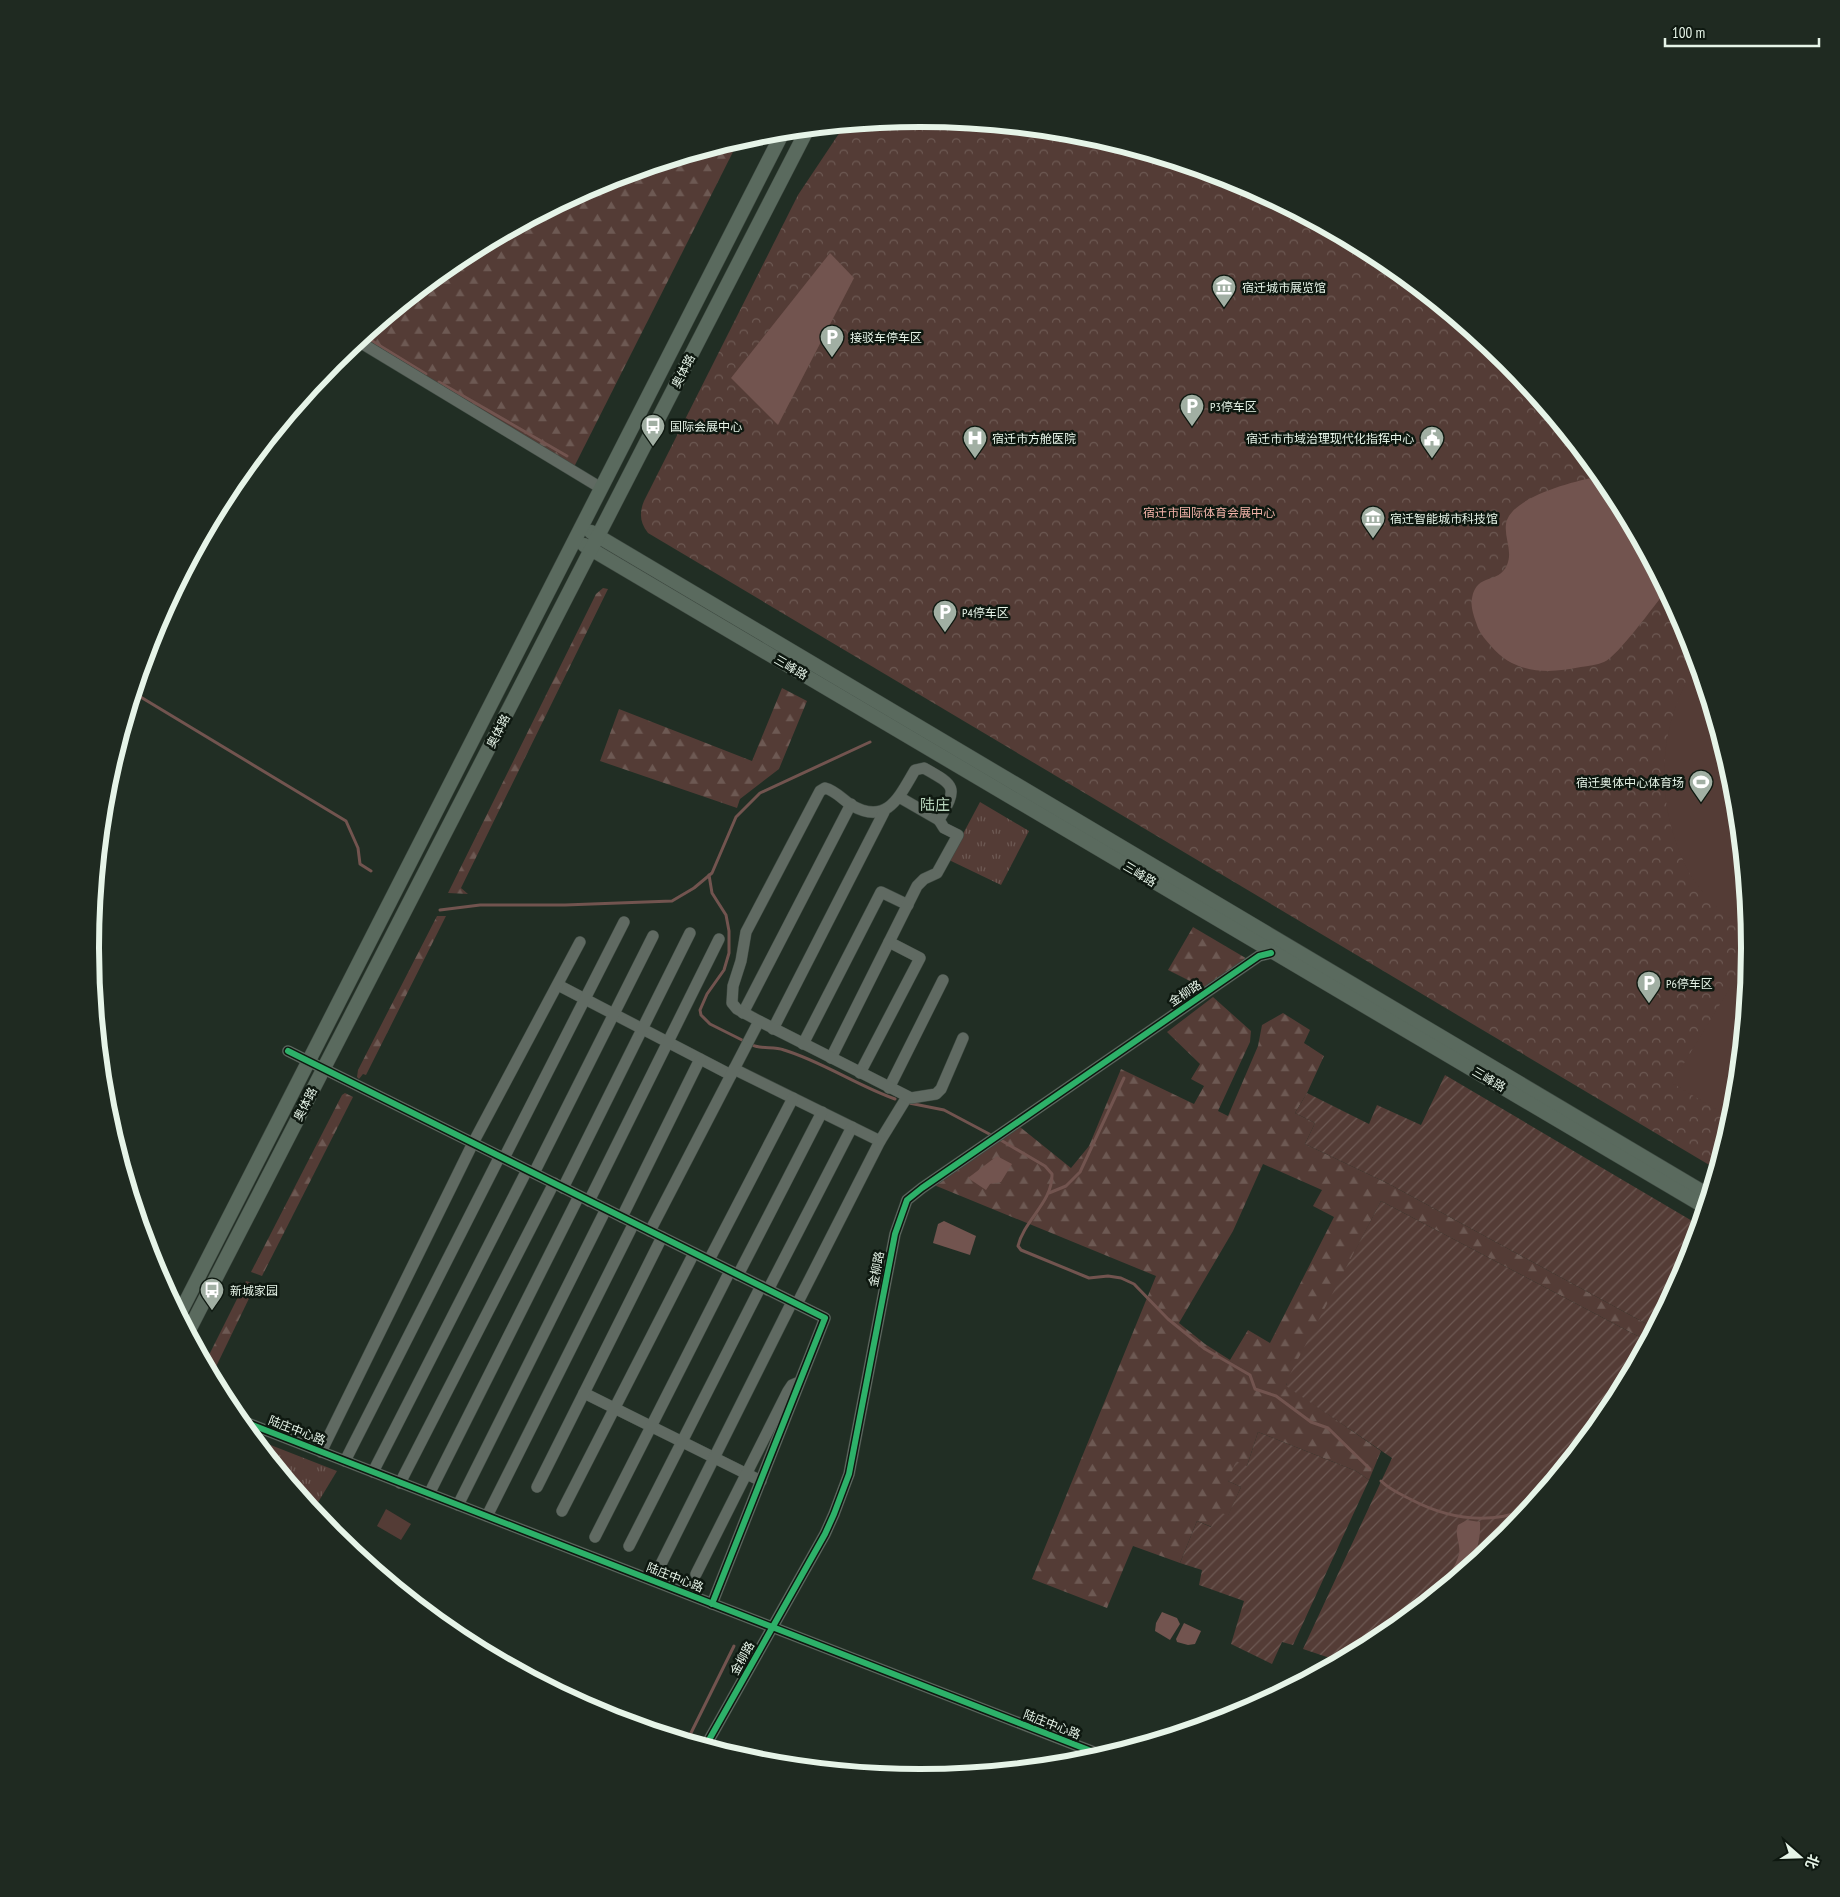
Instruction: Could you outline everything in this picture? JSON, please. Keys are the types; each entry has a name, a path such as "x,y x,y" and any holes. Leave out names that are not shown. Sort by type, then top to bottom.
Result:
{"main road":[{"path":"786,172 810,134"},
{"name":"奥体路","path":"191,1326 804,135"},
{"name":"奥体路","path":"182,1309 778,140"},
{"name":"三峰路","path":"582,526 1272,953 1700,1204"},
{"name":"三峰路","path":"575,540 940,747 1704,1193"}],"street":[{"path":"364,345 601,488"},
{"path":"932,772 940,747"},
{"path":"773,1029 884,812 899,797 915,770 924,768 932,772 947,782 953,792 952,798 939,820"},
{"path":"884,812 875,814 851,804 833,790 825,788 820,791 746,932 742,962 732,996 732,1003 743,1013 907,1097 919,1098 936,1094 941,1089 963,1038"},
{"path":"831,1058 920,882 936,873 958,835 944,828 939,820 899,797"},
{"path":"743,1013 851,804"},
{"path":"803,1044 881,892 908,905"},
{"path":"345,1461 624,922"},
{"path":"400,1483 642,1029 690,933"},
{"path":"373,1472 614,1014 653,936"},
{"path":"429,1494 667,1042 719,939"},
{"path":"321,1452 473,1143 580,942"},
{"path":"860,1073 920,958 889,942"},
{"name":"金柳路","path":"707,1742 825,1534 849,1474 892,1247 905,1204 911,1196 995,1137 1259,956 1272,953"},
{"path":"889,1088 943,980"},
{"path":"558,985 700,1058 793,1098 880,1141"},
{"path":"650,1231 759,1021"},
{"path":"288,1051 825,1318 712,1604"},
{"path":"622,1217 700,1058"},
{"path":"660,1564 880,1141 907,1097"},
{"path":"709,1260 793,1098"},
{"path":"595,1537 650,1426 822,1112"},
{"path":"629,1546 682,1442 852,1127"},
{"path":"458,1505 606,1209"},
{"path":"487,1516 634,1223"},
{"path":"536,1487 662,1237"},
{"path":"562,1512 694,1253"},
{"path":"696,1574 788,1391 792,1385 800,1381"},
{"path":"584,1394 761,1482"},
{"name":"陆庄中心路","path":"251,1425 1092,1751"}],"green space":[{"name":"宿迁市国际体育会展中心","path":"920,127 974,129 1027,134 1133,155 1184,171 1234,190 1283,212 1331,237 1420,297 1501,368 1572,449 1603,492 1631,538 1657,585 1679,634 1698,685 1713,736 1725,788 1734,841 1741,948 1734,1056 1725,1109 1711,1166 648,533 641,518 644,501 798,195 840,131"},
{"path":"735,149 573,469 366,343 420,297 509,237 557,212 606,190 656,171 707,155"},
{"path":"603,588 608,589 461,888 468,894 448,893 596,594"},
{"name":"宿迁奥体中心体育场","path":"1693,671 1713,736 1725,788 1734,841 1740,927 1716,906 1696,883 1678,849 1670,822 1665,795 1664,768 1673,714 1683,688"},
{"path":"782,688 807,701 779,769 740,799 737,808 600,761 619,709 752,761"},
{"path":"980,802 1029,831 1001,885 949,860"},
{"path":"437,916 446,916 366,1075 363,1074 359,1079 357,1077 358,1070"},
{"path":"1193,927 1249,960 1206,989 1168,970"},
{"path":"1730,988 1739,994 1734,1056 1724,1114 1672,1083"},
{"path":"1213,997 1251,1031 1250,1042 1218,1111 1228,1116 1258,1046 1262,1025 1283,1013 1310,1030 1304,1043 1324,1056 1307,1093 1295,1113 1315,1123 1305,1144 1389,1184 1650,1326 1642,1339 1381,1201 1286,1385 1381,1451 1369,1480 1356,1471 1258,1432 1247,1466 1228,1481 1241,1487 1228,1516 1212,1527 1197,1521 1180,1563 1133,1546 1107,1608 1032,1579 1156,1276 934,1185 1020,1127 1071,1168 1089,1146 1121,1069 1194,1104 1204,1086 1191,1079 1200,1064 1167,1032","holes":["1263,1164 1322,1190 1313,1206 1334,1217 1270,1343 1248,1330 1230,1360 1205,1344 1179,1323 1233,1231"]},
{"path":"1445,1075 1694,1222 1679,1263 1650,1326 1389,1184 1305,1144 1315,1123 1295,1113 1307,1093 1369,1124 1377,1105 1421,1125"},
{"path":"345,1093 353,1097 262,1276 251,1272 342,1095"},
{"path":"1381,1201 1642,1339 1603,1405 1572,1448 1501,1529 1420,1600 1333,1659 1303,1649 1392,1458 1286,1386 1287,1380"},
{"path":"246,1281 256,1284 215,1369 208,1357"},
{"path":"1258,1432 1356,1471 1369,1480 1293,1645 1282,1642 1272,1664 1231,1644 1244,1601 1199,1585 1202,1570 1180,1563 1197,1521 1211,1527 1218,1512 1228,1515 1241,1487 1228,1481 1236,1461 1247,1466"},
{"path":"264,1442 337,1471 317,1504 303,1490"},
{"path":"386,1509 411,1524 401,1540 377,1526"}],"shaded area":[{"path":"830,253 854,278 778,425 731,378"},
{"path":"1593,478 1631,538 1662,596 1618,651 1604,662 1556,671 1532,670 1510,662 1491,646 1478,628 1473,613 1472,598 1478,585 1498,575 1507,565 1509,550 1506,524 1510,514 1519,505 1532,498 1577,481"},
{"path":"997,1156 1012,1164 1001,1182 990,1184 986,1190 968,1178"},
{"path":"944,1221 976,1236 970,1255 933,1243 938,1224"},
{"path":"1467,1520 1480,1522 1479,1539 1476,1552 1447,1578 1459,1554 1458,1525"},
{"path":"1162,1612 1177,1618 1180,1624 1170,1640 1155,1631 1156,1623"},
{"path":"1184,1623 1201,1631 1195,1644 1188,1645 1177,1642 1176,1639"}],"waterway":[{"path":"370,340 426,374"},
{"path":"439,382 567,456"},
{"path":"139,696 346,821 358,848 360,864 371,871"},
{"path":"440,910 480,905 565,905 672,901 694,888 712,873 736,817 760,793 870,742"},
{"path":"709,875 712,893 726,915 729,931 729,953 724,970 707,994 700,1010 701,1015 710,1024 744,1041"},
{"path":"750,1044 758,1047 780,1049 798,1055 895,1099"},
{"path":"1049,1193 1066,1186 1080,1172 1124,1078"},
{"path":"909,1103 944,1110 993,1136"},
{"path":"999,1139 1045,1166 1052,1174 1048,1193 1021,1237 1018,1246 1021,1250 1089,1278 1108,1276 1121,1278 1134,1284 1168,1319 1205,1349 1250,1375 1255,1389 1276,1396 1311,1422 1328,1428 1370,1469"},
{"path":"1381,1481 1395,1491 1424,1506 1453,1515 1483,1518 1516,1513"},
{"path":"689,1736 734,1646"}],"cycle path":[{"path":"708,1742 825,1534 849,1474 895,1234 907,1200 1259,956 1271,953"},
{"path":"288,1051 825,1318 712,1604"},
{"path":"251,1424 1092,1751"}],"place":[{"name":"宿迁城市展览馆","path":"1224,308"},
{"name":"接驳车停车区","path":"832,358"},
{"name":"P3停车区","path":"1192,427"},
{"name":"国际会展中心","path":"653,447"},
{"name":"宿迁市方舱医院","path":"975,459"},
{"name":"宿迁市市域治理现代化指挥中心","path":"1432,459"},
{"name":"宿迁智能城市科技馆","path":"1373,539"},
{"name":"P4停车区","path":"945,633"},
{"name":"宿迁奥体中心体育场","path":"1701,803"},
{"name":"P6停车区","path":"1649,1004"},
{"name":"新城家园","path":"212,1311"}],"district":[{"name":"陆庄","path":"935,804"}]}
